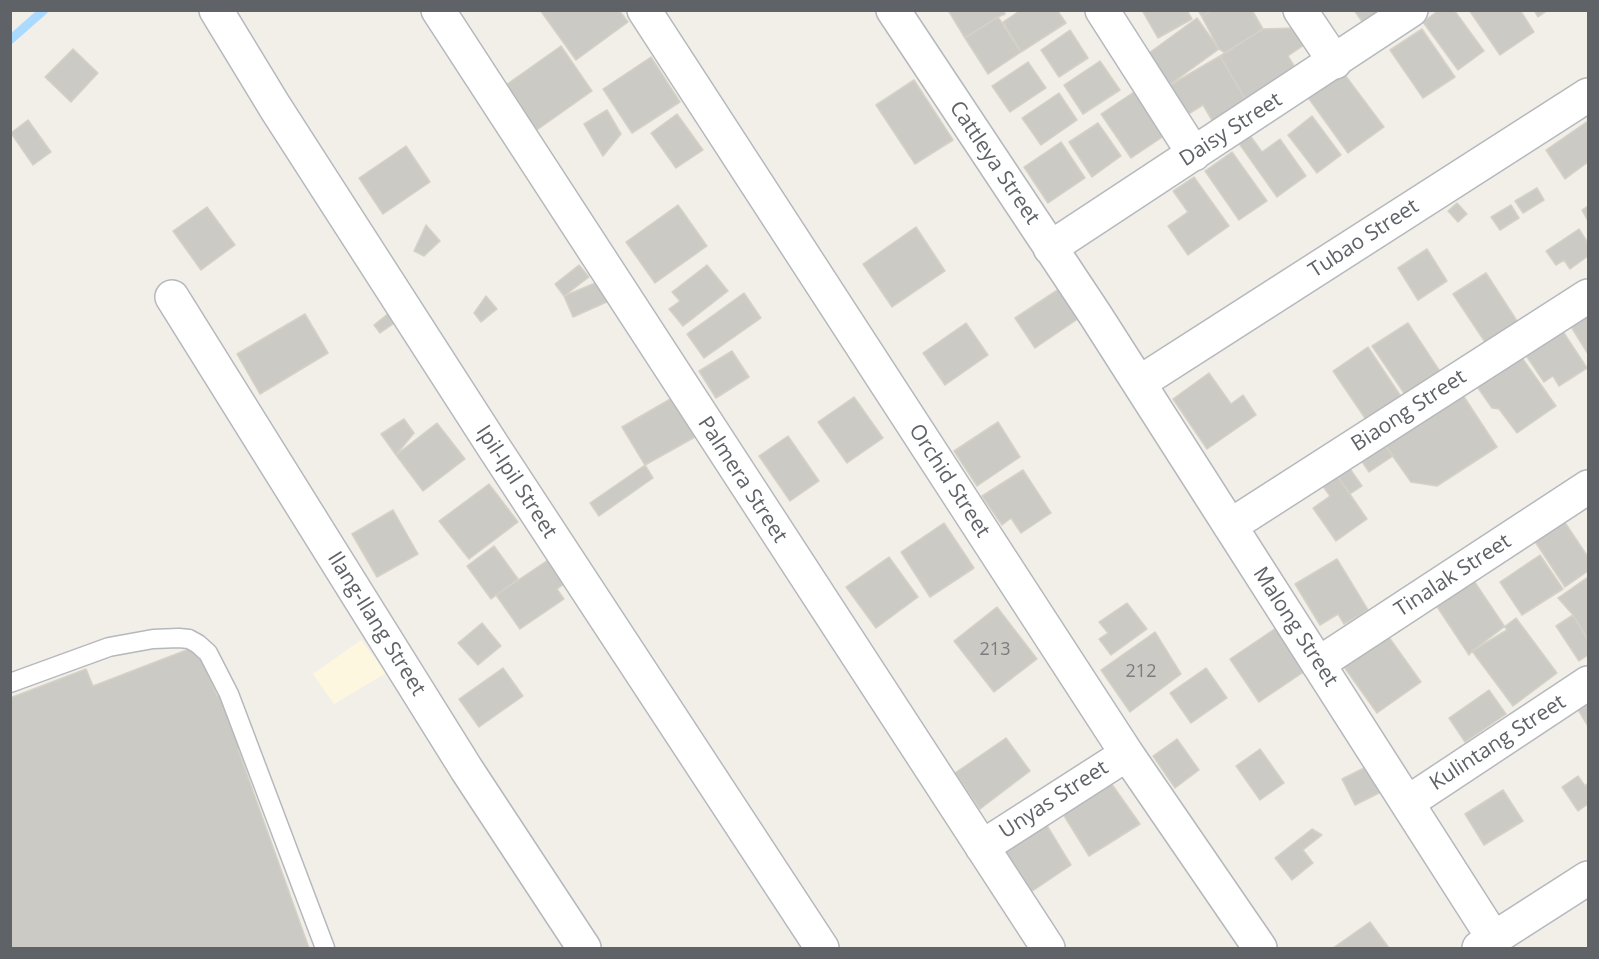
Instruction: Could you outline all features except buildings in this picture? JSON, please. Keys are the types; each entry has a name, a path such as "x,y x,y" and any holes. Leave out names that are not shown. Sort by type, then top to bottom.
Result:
{"street":[{"name":"Ipil-Ipil Street","path":"216,10 275,107 467,406 822,948"},
{"name":"Palmera Street","path":"438,10 1048,948"},
{"name":"Orchid Street","path":"644,10 1127,754 1260,948"},
{"name":"Cattleya Street","path":"892,10 1095,316"},
{"path":"1102,10 1194,154"},
{"path":"1300,10 1335,62"},
{"name":"Daisy Street","path":"1050,248 1411,10"},
{"name":"Tubao Street","path":"1139,383 1588,95"},
{"name":"Biaong Street","path":"1230,526 1588,296"},
{"name":"Ilang-Ilang Street","path":"172,297 466,770 584,948"},
{"name":"Malong Street","path":"1095,316 1407,803 1486,944"},
{"name":"Tinalak Street","path":"1318,664 1588,487"},
{"name":"Kulintang Street","path":"1407,803 1588,683"},
{"name":"Unyas Street","path":"982,847 1127,754"},
{"path":"1486,944 1588,878"}],"lane":[{"path":"10,683 109,647 153,639 179,638 189,639 198,644 208,653 229,694 325,948"}],"shaded area":[{"path":"361,640 386,673 334,704 313,674"}],"waterway":[{"path":"10,40 44,10"}]}
